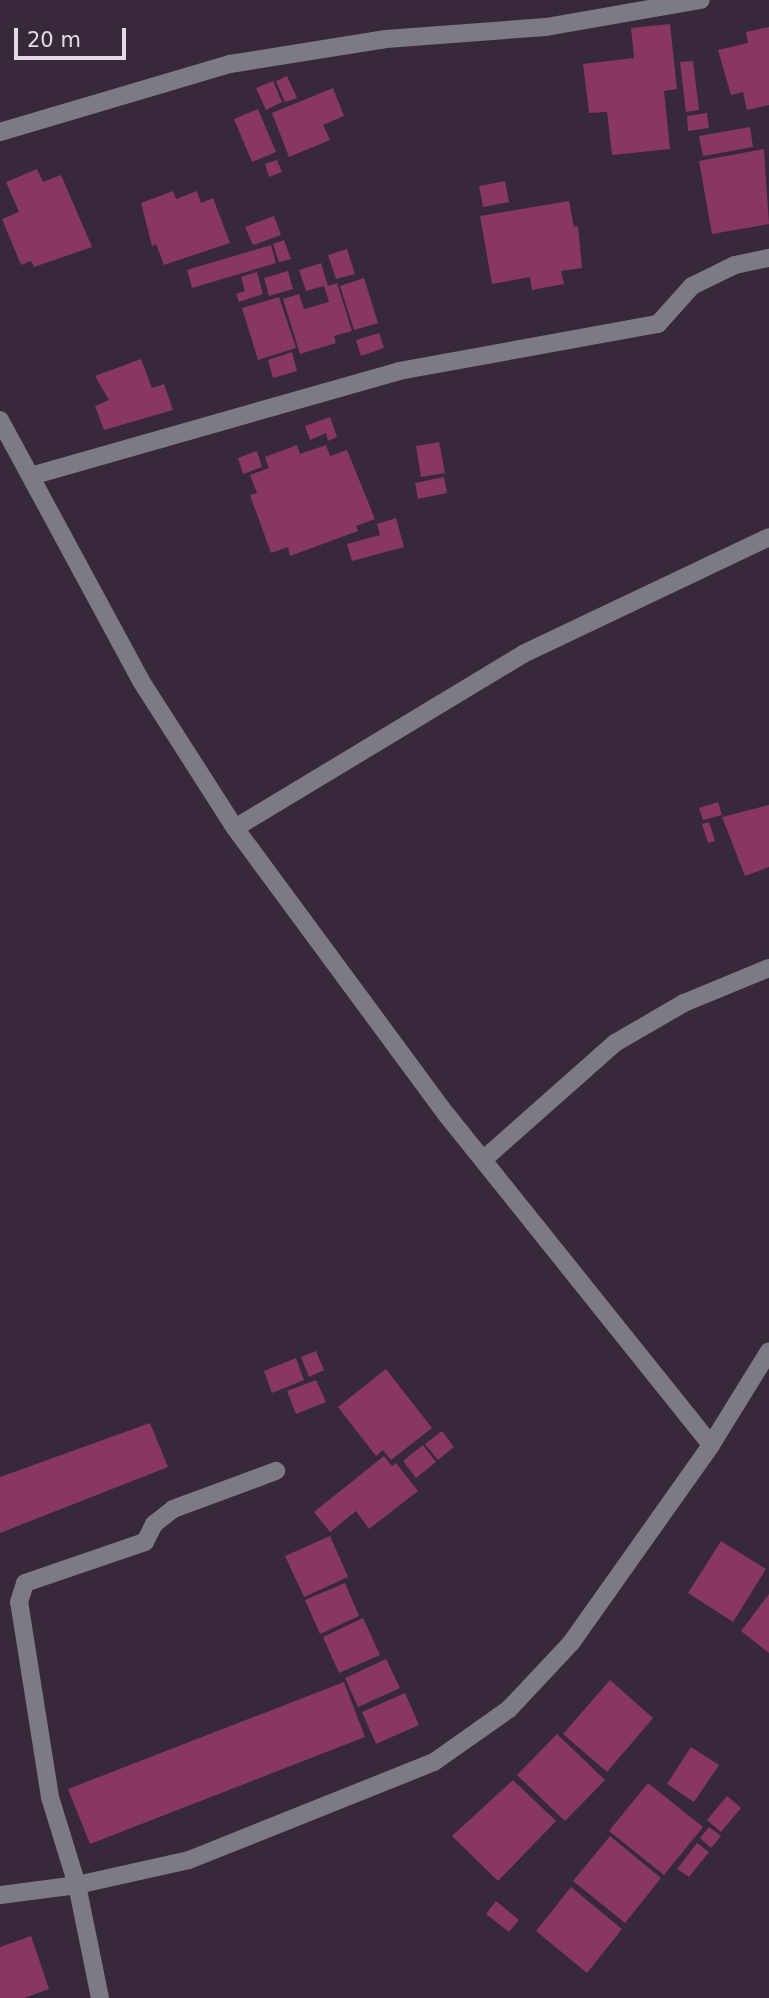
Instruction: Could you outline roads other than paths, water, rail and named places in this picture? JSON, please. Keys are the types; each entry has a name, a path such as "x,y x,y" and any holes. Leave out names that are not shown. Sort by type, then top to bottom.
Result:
{"street":[{"path":"0,132 230,64 399,38 546,27 701,0"},
{"path":"31,476 399,371 657,324 692,285 735,265 769,258"},
{"path":"0,420 141,681 235,828 484,1159 711,1445"},
{"path":"235,828 523,654 769,537"},
{"path":"484,1159 615,1043 684,1003 769,968"},
{"path":"0,1895 77,1885 189,1860 434,1762 509,1710 571,1643 711,1445 769,1351"},
{"path":"100,1998 77,1885 50,1797 19,1602 25,1583 145,1542 154,1524 173,1509 276,1471"}]}
